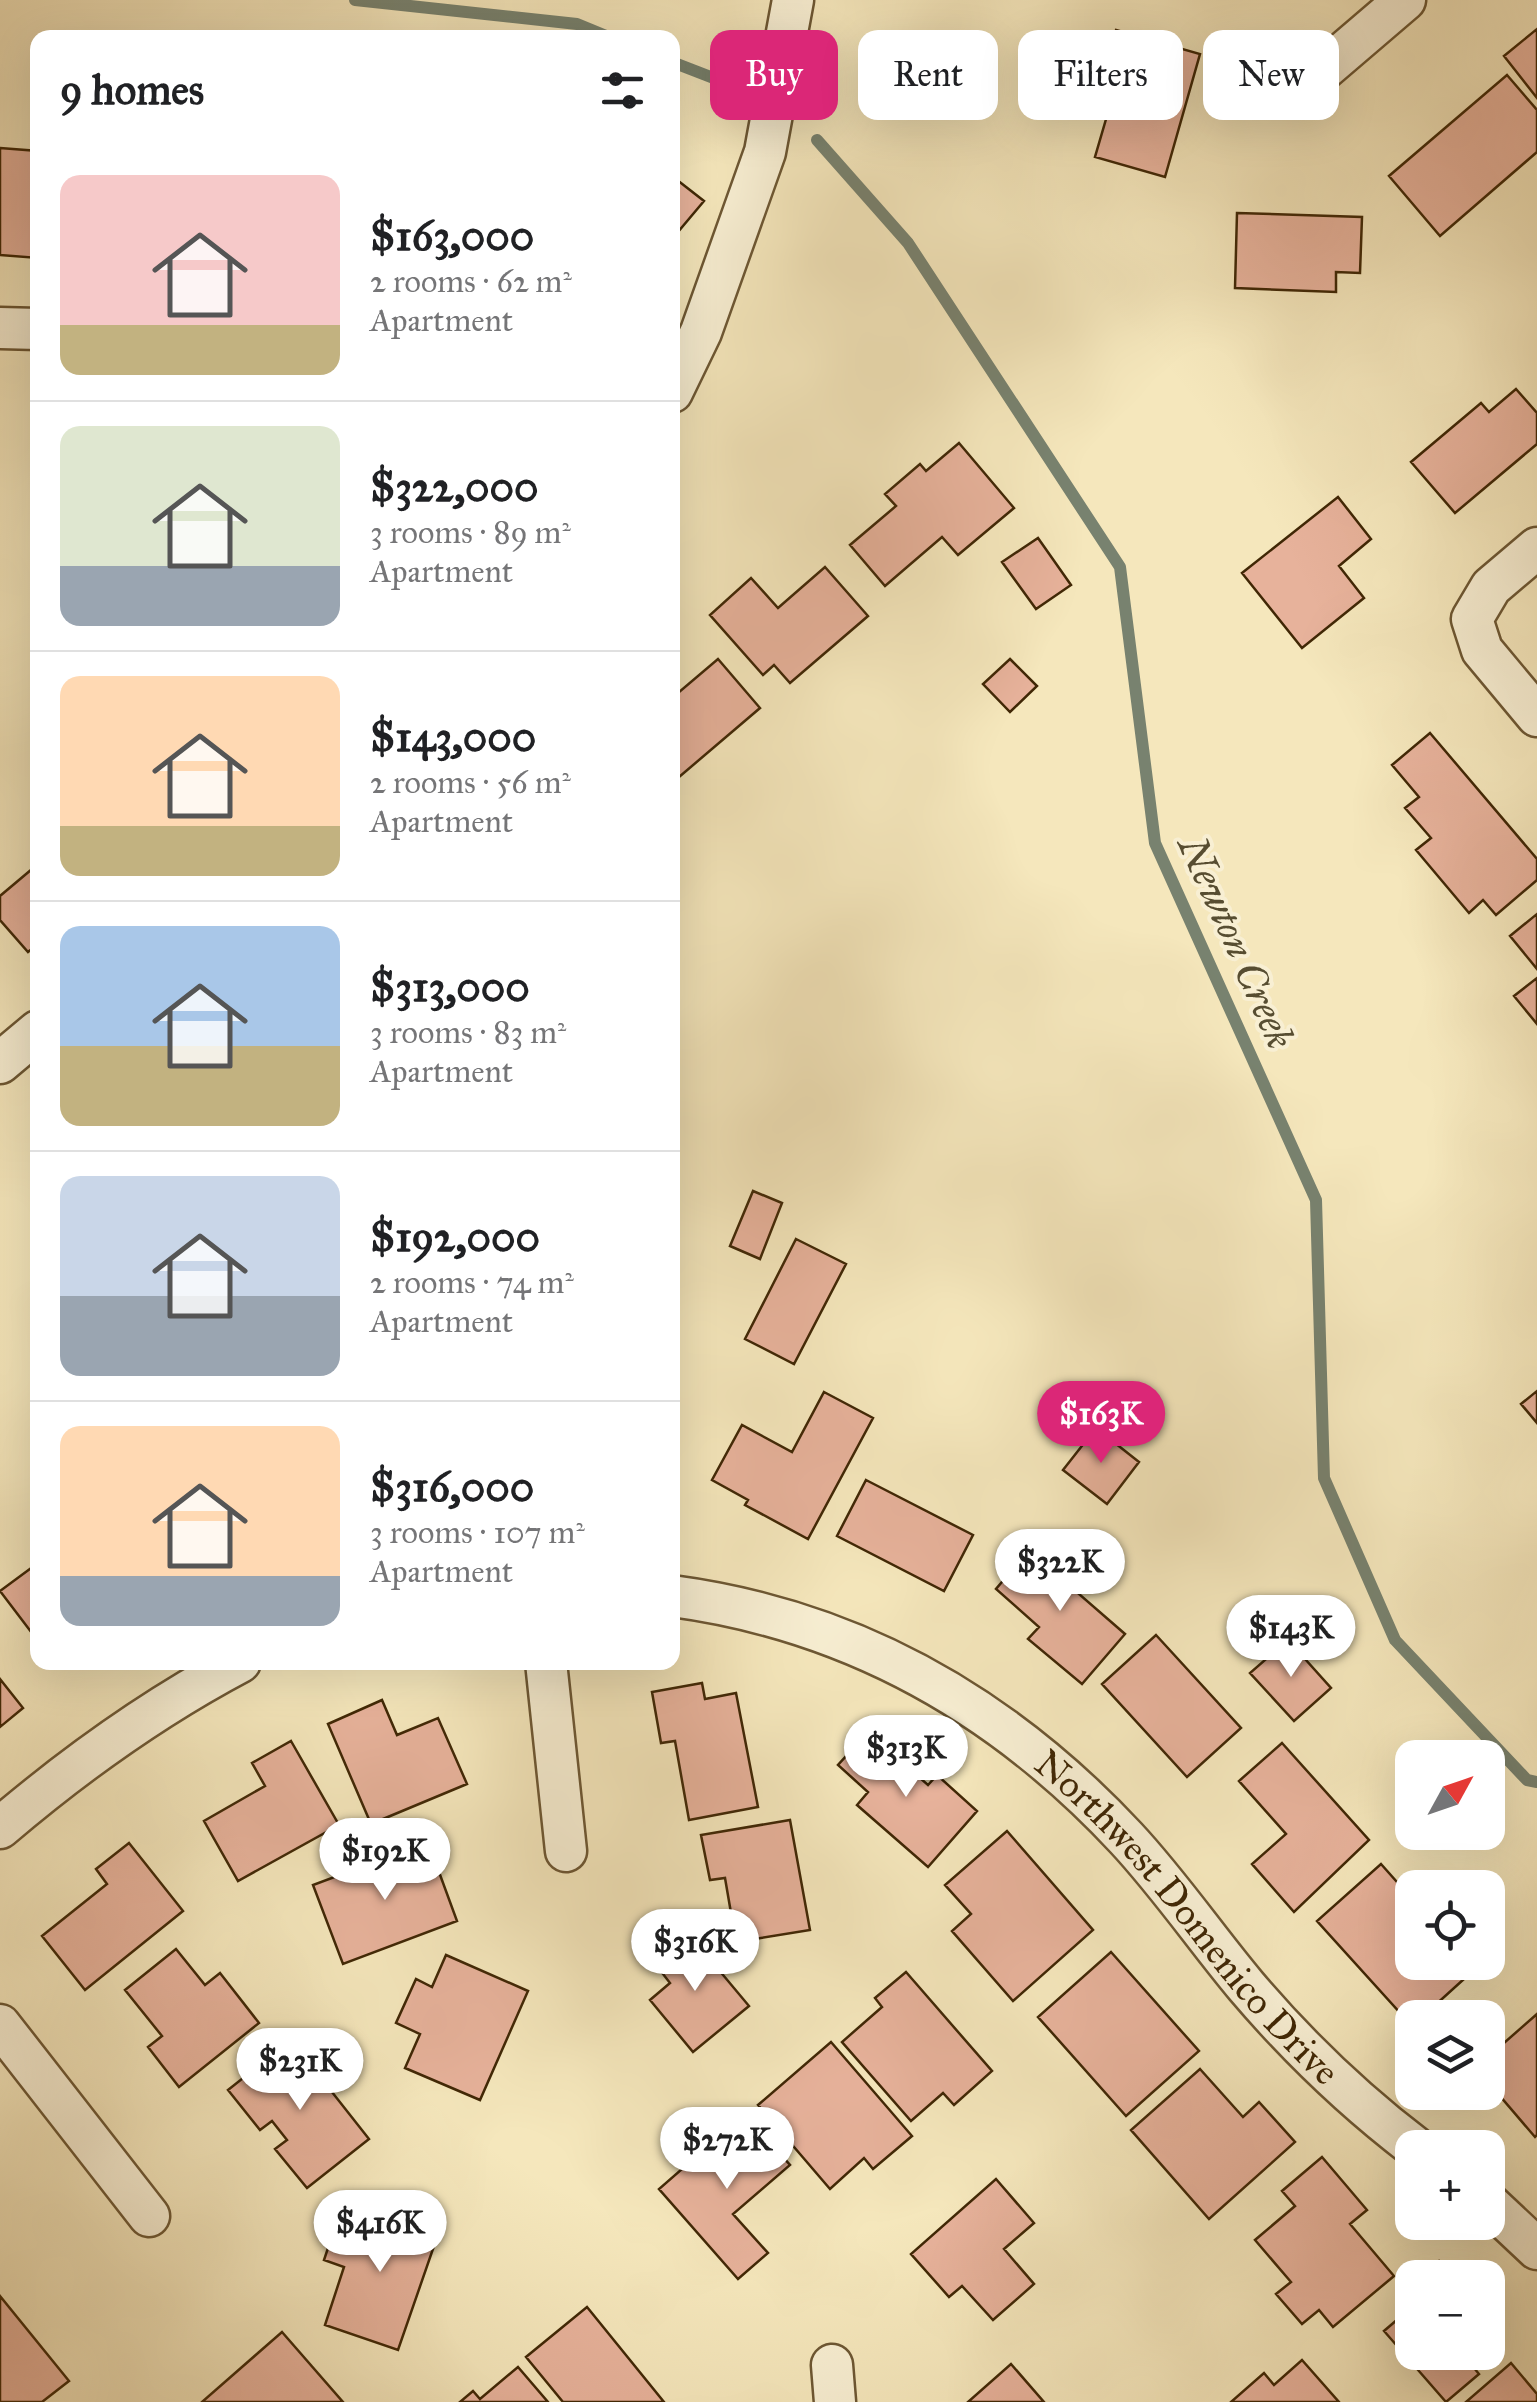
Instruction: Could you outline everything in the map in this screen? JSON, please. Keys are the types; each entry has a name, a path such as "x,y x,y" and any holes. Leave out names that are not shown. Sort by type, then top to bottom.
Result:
{"street":[{"path":"680,375 700,332 764,152 793,0"},
{"path":"1339,56 1405,0"},
{"path":"0,328 30,328"},
{"path":"1537,548 1491,587 1472,619 1482,650 1537,716"},
{"path":"0,1063 30,1038"},
{"name":"Northwest Domenico Drive","path":"680,1597 732,1604 812,1625 908,1669 997,1722 1067,1777 1129,1841 1310,2056 1363,2108 1395,2132"},
{"path":"0,1828 102,1746 225,1670"},
{"path":"547,1670 566,1851"},
{"path":"0,2024 149,2216"},
{"path":"1505,2219 1537,2250"}],"building":[{"path":"1537,29 1537,98 1504,56"},
{"path":"1183,49 1200,54 1183,114"},
{"path":"1507,75 1537,110 1537,152 1440,236 1389,176"},
{"path":"1106,120 1181,120 1165,177 1095,157"},
{"path":"0,148 30,150 30,257 0,255"},
{"path":"680,182 704,201 680,230"},
{"path":"1237,213 1362,217 1360,273 1336,272 1336,292 1235,288"},
{"path":"1516,389 1537,413 1537,444 1455,513 1411,462 1481,403 1489,412"},
{"path":"959,443 1014,508 958,555 942,537 885,586 850,545 896,506 885,494 920,464 926,471"},
{"path":"1338,497 1371,539 1339,566 1364,598 1302,648 1242,573"},
{"path":"1038,538 1071,585 1036,609 1002,562"},
{"path":"825,567 868,616 790,683 774,665 763,675 710,615 751,578 778,608"},
{"path":"718,659 760,708 680,776 680,691"},
{"path":"1010,659 1037,686 1010,712 983,684"},
{"path":"1430,733 1537,859 1537,880 1496,915 1483,900 1469,913 1416,850 1431,838 1405,808 1419,797 1392,765"},
{"path":"30,871 28,952 0,920 0,896"},
{"path":"1537,914 1537,969 1510,936"},
{"path":"1537,978 1537,1024 1514,996"},
{"path":"753,1191 782,1203 760,1259 730,1246"},
{"path":"796,1239 846,1264 794,1364 745,1339"},
{"path":"1537,1391 1537,1423 1521,1404"},
{"path":"824,1392 873,1418 808,1539 745,1505 748,1500 712,1480 742,1425 792,1452"},
{"path":"1096,1428 1139,1462 1107,1504 1063,1470"},
{"path":"866,1480 973,1535 944,1591 837,1536"},
{"path":"1036,1542 1080,1579 1072,1588 1125,1634 1082,1684 1028,1639 1039,1627 996,1589"},
{"path":"30,1569 30,1630 0,1591"},
{"path":"1156,1635 1241,1728 1187,1777 1102,1684"},
{"path":"1288,1640 1331,1688 1294,1721 1250,1673"},
{"path":"0,1679 23,1708 0,1727"},
{"path":"702,1683 705,1699 736,1693 758,1807 689,1820 675,1741 661,1743 652,1692"},
{"path":"382,1700 397,1735 438,1718 467,1784 371,1824 328,1724"},
{"path":"868,1732 928,1785 937,1775 977,1811 928,1867 857,1805 868,1792 838,1765"},
{"path":"291,1741 339,1825 238,1881 204,1821 265,1786 252,1763"},
{"path":"1282,1743 1369,1840 1294,1912 1252,1864 1286,1834 1239,1781"},
{"path":"790,1820 810,1930 736,1942 725,1878 710,1880 701,1835"},
{"path":"1007,1831 1093,1930 1013,2001 952,1931 971,1914 945,1885"},
{"path":"428,1842 457,1921 343,1964 313,1885"},
{"path":"129,1843 183,1911 85,1990 42,1936 107,1884 96,1869"},
{"path":"1381,1864 1395,1880 1395,1980 1463,1980 1441,2000 1395,2000 1395,2007 1317,1921"},
{"path":"688,1933 749,2006 693,2052 650,2000 670,1983 653,1961"},
{"path":"176,1949 205,1985 220,1973 259,2023 179,2087 148,2047 162,2036 125,1990"},
{"path":"1111,1952 1199,2051 1126,2116 1038,2017"},
{"path":"446,1955 528,1991 480,2100 405,2068 420,2034 396,2023 416,1979 432,1987"},
{"path":"906,1972 992,2071 954,2105 943,2093 911,2121 842,2042 882,2007 875,1998"},
{"path":"1537,2014 1535,2137 1505,2102 1505,2042"},
{"path":"291,2040 369,2139 307,2188 275,2149 287,2140 272,2121 260,2130 228,2090"},
{"path":"831,2042 912,2136 873,2169 864,2158 830,2189 758,2105"},
{"path":"1200,2069 1243,2117 1259,2102 1295,2142 1209,2219 1131,2130"},
{"path":"745,2114 790,2165 733,2214 768,2253 738,2279 659,2189"},
{"path":"1322,2157 1367,2210 1350,2224 1394,2276 1333,2327 1319,2310 1302,2324 1276,2294 1291,2282 1255,2240 1295,2206 1282,2191"},
{"path":"996,2179 1034,2223 1004,2249 1034,2284 993,2320 962,2286 949,2297 911,2254"},
{"path":"402,2206 443,2220 398,2350 325,2325 344,2267 324,2260 339,2215 393,2234"},
{"path":"0,2296 69,2381 42,2402 0,2402"},
{"path":"587,2307 664,2402 563,2402 526,2357"},
{"path":"1395,2322 1395,2344 1384,2331"},
{"path":"282,2332 343,2402 202,2402"},
{"path":"1302,2360 1339,2402 1231,2402 1264,2373 1274,2385"},
{"path":"1511,2363 1537,2394 1537,2402 1466,2402 1505,2370"},
{"path":"1011,2364 1044,2402 968,2402"},
{"path":"518,2367 548,2402 460,2402 473,2391 480,2399"},
{"path":"1418,2370 1476,2370 1479,2374 1446,2402"}],"waterway":[{"name":"Newton Creek","path":"355,0 577,24 592,30"},
{"name":"Newton Creek","path":"680,65 710,77"},
{"name":"Newton Creek","path":"817,140 908,243 1120,567 1155,843 1316,1200 1324,1478 1395,1640 1527,1780 1537,1782"}]}
